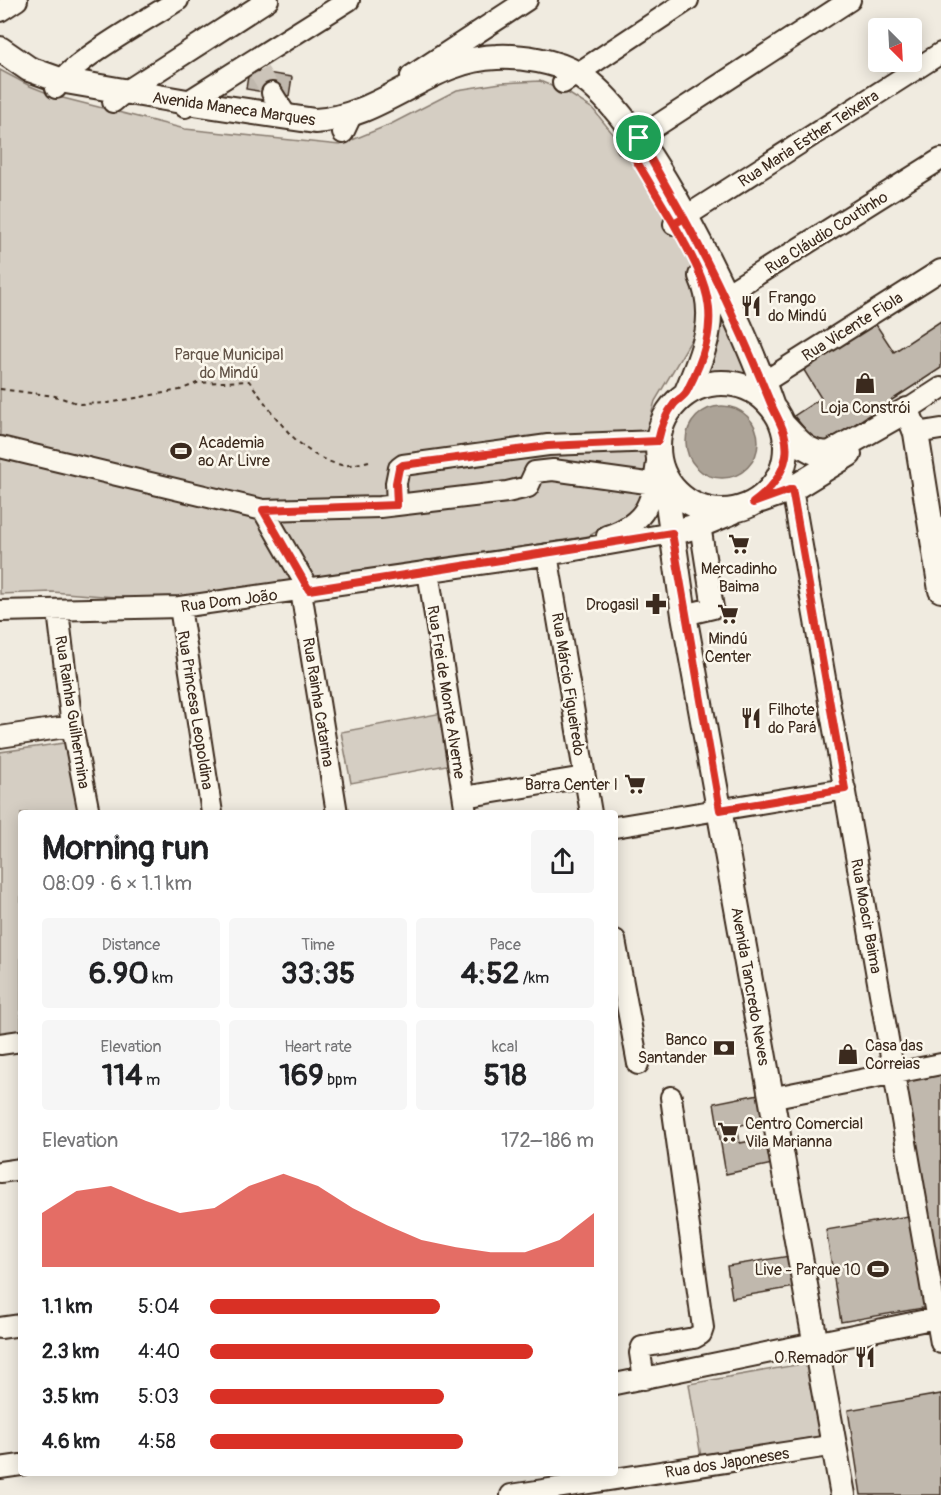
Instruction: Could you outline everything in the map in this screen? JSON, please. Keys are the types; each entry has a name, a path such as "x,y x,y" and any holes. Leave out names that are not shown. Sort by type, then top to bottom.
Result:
{"main road":[{"name":"Avenida Maneca Marques","path":"0,49 57,85"},
{"name":"Avenida Maneca Marques","path":"0,60 28,80 185,108 288,132 347,125 436,74 471,61 497,57 536,60 603,95 633,141 679,221 717,300 764,382 777,415"},
{"name":"Avenida Maneca Marques","path":"185,108 347,125"},
{"path":"686,394 706,345 717,300"},
{"path":"880,427 833,465 792,489 746,506 710,510 696,505 683,498 658,464 666,414 686,394 708,385 732,383 754,392 806,448 822,455 831,453 907,410 916,433 939,563 941,590"},
{"path":"746,506 765,494 782,469 786,454 777,415"},
{"name":"Avenida Tancredo Neves","path":"658,464 770,1098 836,1445 843,1495"},
{"name":"Rua Dom João","path":"672,533 700,525 746,506"}],"street":[{"path":"0,11 17,0"},
{"path":"57,85 76,66 178,0"},
{"path":"119,97 268,0"},
{"path":"185,108 255,67 349,0"},
{"path":"347,125 527,0"},
{"path":"569,78 688,0"},
{"path":"633,141 850,0"},
{"name":"Rua Maria Esther Teixeira","path":"679,221 941,53"},
{"path":"272,93 287,117"},
{"name":"Rua Cláudio Coutinho","path":"717,300 941,159"},
{"name":"Rua Vicente Fiola","path":"764,382 941,270"},
{"path":"907,410 941,388"},
{"path":"916,433 941,429"},
{"path":"0,447 263,510 397,505 522,489 528,487 536,472 533,448"},
{"path":"397,505 396,483 401,466 533,448 658,464"},
{"path":"536,472 658,464"},
{"name":"Rua Dom João","path":"556,553 631,526 643,515 650,504 658,464"},
{"name":"Rua Moacir Baima","path":"792,489 939,1318 941,1343"},
{"path":"263,510 305,590"},
{"path":"684,615 713,608 700,525"},
{"name":"Rua Dom João","path":"0,611 180,607 556,553 672,533"},
{"name":"Rua Márcio Figueiredo","path":"556,553 584,777 590,810"},
{"name":"Rua Frei de Monte Alverne","path":"428,571 465,805"},
{"name":"Rua Rainha Catarina","path":"305,590 337,810"},
{"name":"Rua Princesa Leopoldina","path":"180,607 212,810"},
{"name":"Rua Rainha Guilhermina","path":"58,611 72,726 88,810"},
{"path":"0,737 72,726"},
{"path":"465,805 584,777"},
{"path":"618,827 845,789"},
{"path":"618,956 638,1064"},
{"path":"0,1044 18,1041"},
{"path":"770,1098 941,1064"},
{"path":"644,1379 640,1353 642,1347 694,1338 701,1334 703,1328 671,1097"},
{"path":"0,1172 18,1169"},
{"path":"618,1378 644,1379 939,1318"},
{"path":"0,1328 18,1325"},
{"name":"Rua dos Japoneses","path":"511,1495 836,1445"},
{"path":"0,1467 18,1465"}],"path":[{"path":"0,389 55,396 80,404 108,404 180,390 196,383 249,381 301,445 320,458 343,465 369,461"}],"green space":[{"name":"Parque Municipal do Mindú","path":"0,70 55,96 185,129 340,145 391,124 457,90 501,83 540,81 568,93 593,109 629,154 677,231 703,280 709,310 655,401 644,441 649,477 645,495 629,513 589,536 179,602 52,592 0,594"},
{"path":"722,303 764,391 733,378 699,382 720,341"},
{"path":"442,713 452,764 351,783 341,732"},
{"path":"71,742 84,810 18,810 18,1033 0,1036 0,752"},
{"path":"818,1361 831,1434 701,1457 689,1384"}],"shaded area":[{"path":"729,406 748,416 756,428 758,442 756,456 748,468 736,476 715,478 696,468 688,456 686,435 696,416 708,408"}],"building":[{"path":"249,70 292,77 289,96 246,89"},
{"name":"Loja Constrói","path":"941,321 941,368 820,447 794,416 821,398 802,367 875,323 894,352"},
{"path":"941,1069 941,1289 901,1076"},
{"name":"Centro Comercial Vila Marianna","path":"764,1093 768,1119 737,1126 740,1143 772,1137 777,1163 726,1174 714,1103"},
{"name":"Live - Parque 10","path":"914,1215 929,1307 841,1322 826,1230"},
{"path":"796,1255 801,1286 732,1298 727,1266"},
{"path":"941,1394 941,1495 861,1495 848,1410"}],"tunnel":[{"path":"259,72 272,93"}],"place":[{"name":"Frango do Mindú","path":"751,306"},
{"name":"Loja Constrói","path":"865,383"},
{"name":"Academia ao Ar Livre","path":"181,451"},
{"name":"Mercadinho Baima","path":"739,544"},
{"name":"Drogasil","path":"656,604"},
{"name":"Mindú Center","path":"728,614"},
{"name":"Filhote do Pará","path":"751,718"},
{"name":"Barra Center I","path":"635,784"},
{"name":"Banco Santander","path":"724,1048"},
{"name":"Casa das Correias","path":"848,1054"},
{"name":"Centro Comercial Vila Marianna","path":"728,1132"},
{"name":"Live - Parque 10","path":"878,1269"},
{"name":"O Remador","path":"865,1357"}],"route":[{"path":"639,138 627,145 674,224 684,218 724,296 782,424 786,439 786,454 782,469 765,494 753,503 792,489 845,789 720,810 684,615 672,533 564,552 309,590 263,510 397,505 396,483 399,468 403,465 548,446 658,441 666,414 686,394 706,345 711,316 708,291 674,224 684,218 639,138"}]}
